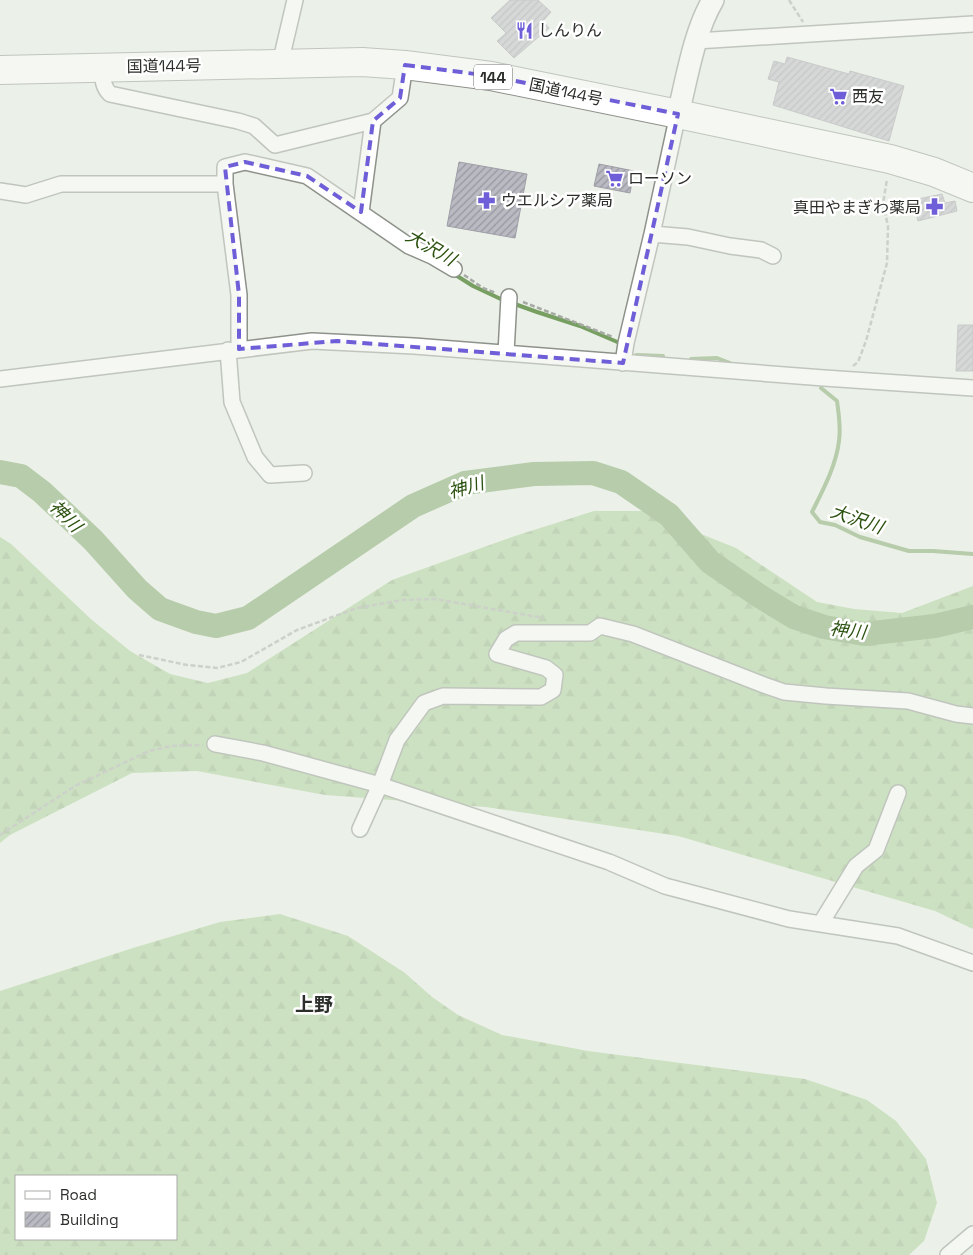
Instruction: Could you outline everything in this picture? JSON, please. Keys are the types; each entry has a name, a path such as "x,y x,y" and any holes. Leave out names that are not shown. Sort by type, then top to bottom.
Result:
{"highway":[{"name":"国道144号","path":"0,70 362,62 405,65 491,76 890,159 934,172 972,187"}],"street":[{"path":"280,64 295,0"},
{"path":"623,363 696,41 713,0"},
{"path":"696,41 973,24"},
{"path":"102,67 105,89 110,94 238,121 254,126 276,145 373,121 400,98 405,65"},
{"path":"361,212 373,121"},
{"path":"304,473 270,475 255,457 232,402 233,349 238,295 225,184 225,167 245,162 307,176 409,246 432,256 454,269"},
{"path":"0,192 26,195 61,184 225,184"},
{"path":"652,234 688,237 761,250 773,256"},
{"path":"506,353 509,301"},
{"path":"0,379 233,349 320,341 414,346 973,388"},
{"path":"360,829 380,785 397,740 424,703 443,696 541,697 553,690 556,675 546,668 497,654 506,639 516,633 590,633 600,626 633,634 784,692 908,701 956,714 973,716"},
{"path":"215,744 263,753 380,785 609,862 665,886 789,919 898,936 973,963"},
{"path":"821,923 856,866 876,850 898,793"},
{"path":"948,1255 973,1234"}],"path":[{"path":"790,0 810,34"},
{"path":"849,370 858,362 866,342 887,263 888,226 883,204 890,159"},
{"path":"454,269 483,288 509,301 626,343"},
{"path":"139,655 187,665 216,668 242,662 297,630 357,608 402,600 435,599 544,618"},
{"path":"0,835 76,786 149,752 172,746 215,744"}],"highlighted area":[{"path":"405,65 491,76 678,114 623,363 337,341 239,349 239,295 225,167 245,162 307,176 361,212 373,121 400,98"}],"green space":[{"path":"594,511 644,511 736,548 817,602 854,609 902,613 973,586 973,929 935,911 678,836 486,807 325,795 197,771 132,773 10,835 0,843 0,537 11,544 92,620 130,651 170,674 208,683 247,673 392,580 518,535"},
{"path":"280,914 348,936 405,973 432,997 458,1015 502,1035 588,1051 805,1079 867,1100 896,1121 926,1159 937,1203 924,1241 909,1255 0,1255 0,991 220,922"}],"building":[{"name":"しんりん","path":"510,0 538,0 551,12 543,21 549,28 514,58 497,41 506,33 491,18"},
{"name":"西友","path":"787,57 849,74 850,71 904,86 889,141 773,105 779,82 768,79 774,61 785,64"},
{"name":"ウエルシア薬局","path":"459,162 527,174 515,238 447,226"},
{"name":"ローソン","path":"599,164 634,171 630,193 594,186"},
{"name":"真田やまぎわ薬局","path":"942,194 945,203 955,201 957,211 918,221 913,200"},
{"path":"958,325 973,325 973,371 956,371"}],"waterway":[{"name":"大沢川","path":"454,274 473,286 505,301"},
{"name":"大沢川","path":"512,303 580,326 622,344"},
{"name":"大沢川","path":"636,355 663,356"},
{"name":"大沢川","path":"691,359 717,358 730,363"},
{"name":"大沢川","path":"821,388 837,401 840,431 832,469 812,512 820,522 835,525 860,537 909,551 973,554"},
{"name":"神川","path":"0,472 21,476 42,492 93,540 137,589 160,609 196,622 216,626 248,618 413,506 465,483 534,474 593,473 621,482 669,515 710,562 794,617 824,627 864,634 935,626 973,617"}],"place":[{"name":"しんりん","path":"524,30"},
{"name":"西友","path":"838,96"},
{"name":"ローソン","path":"614,178"},
{"name":"ウエルシア薬局","path":"487,200"},
{"name":"真田やまぎわ薬局","path":"935,207"}],"district":[{"name":"上野","path":"314,1004"}]}
